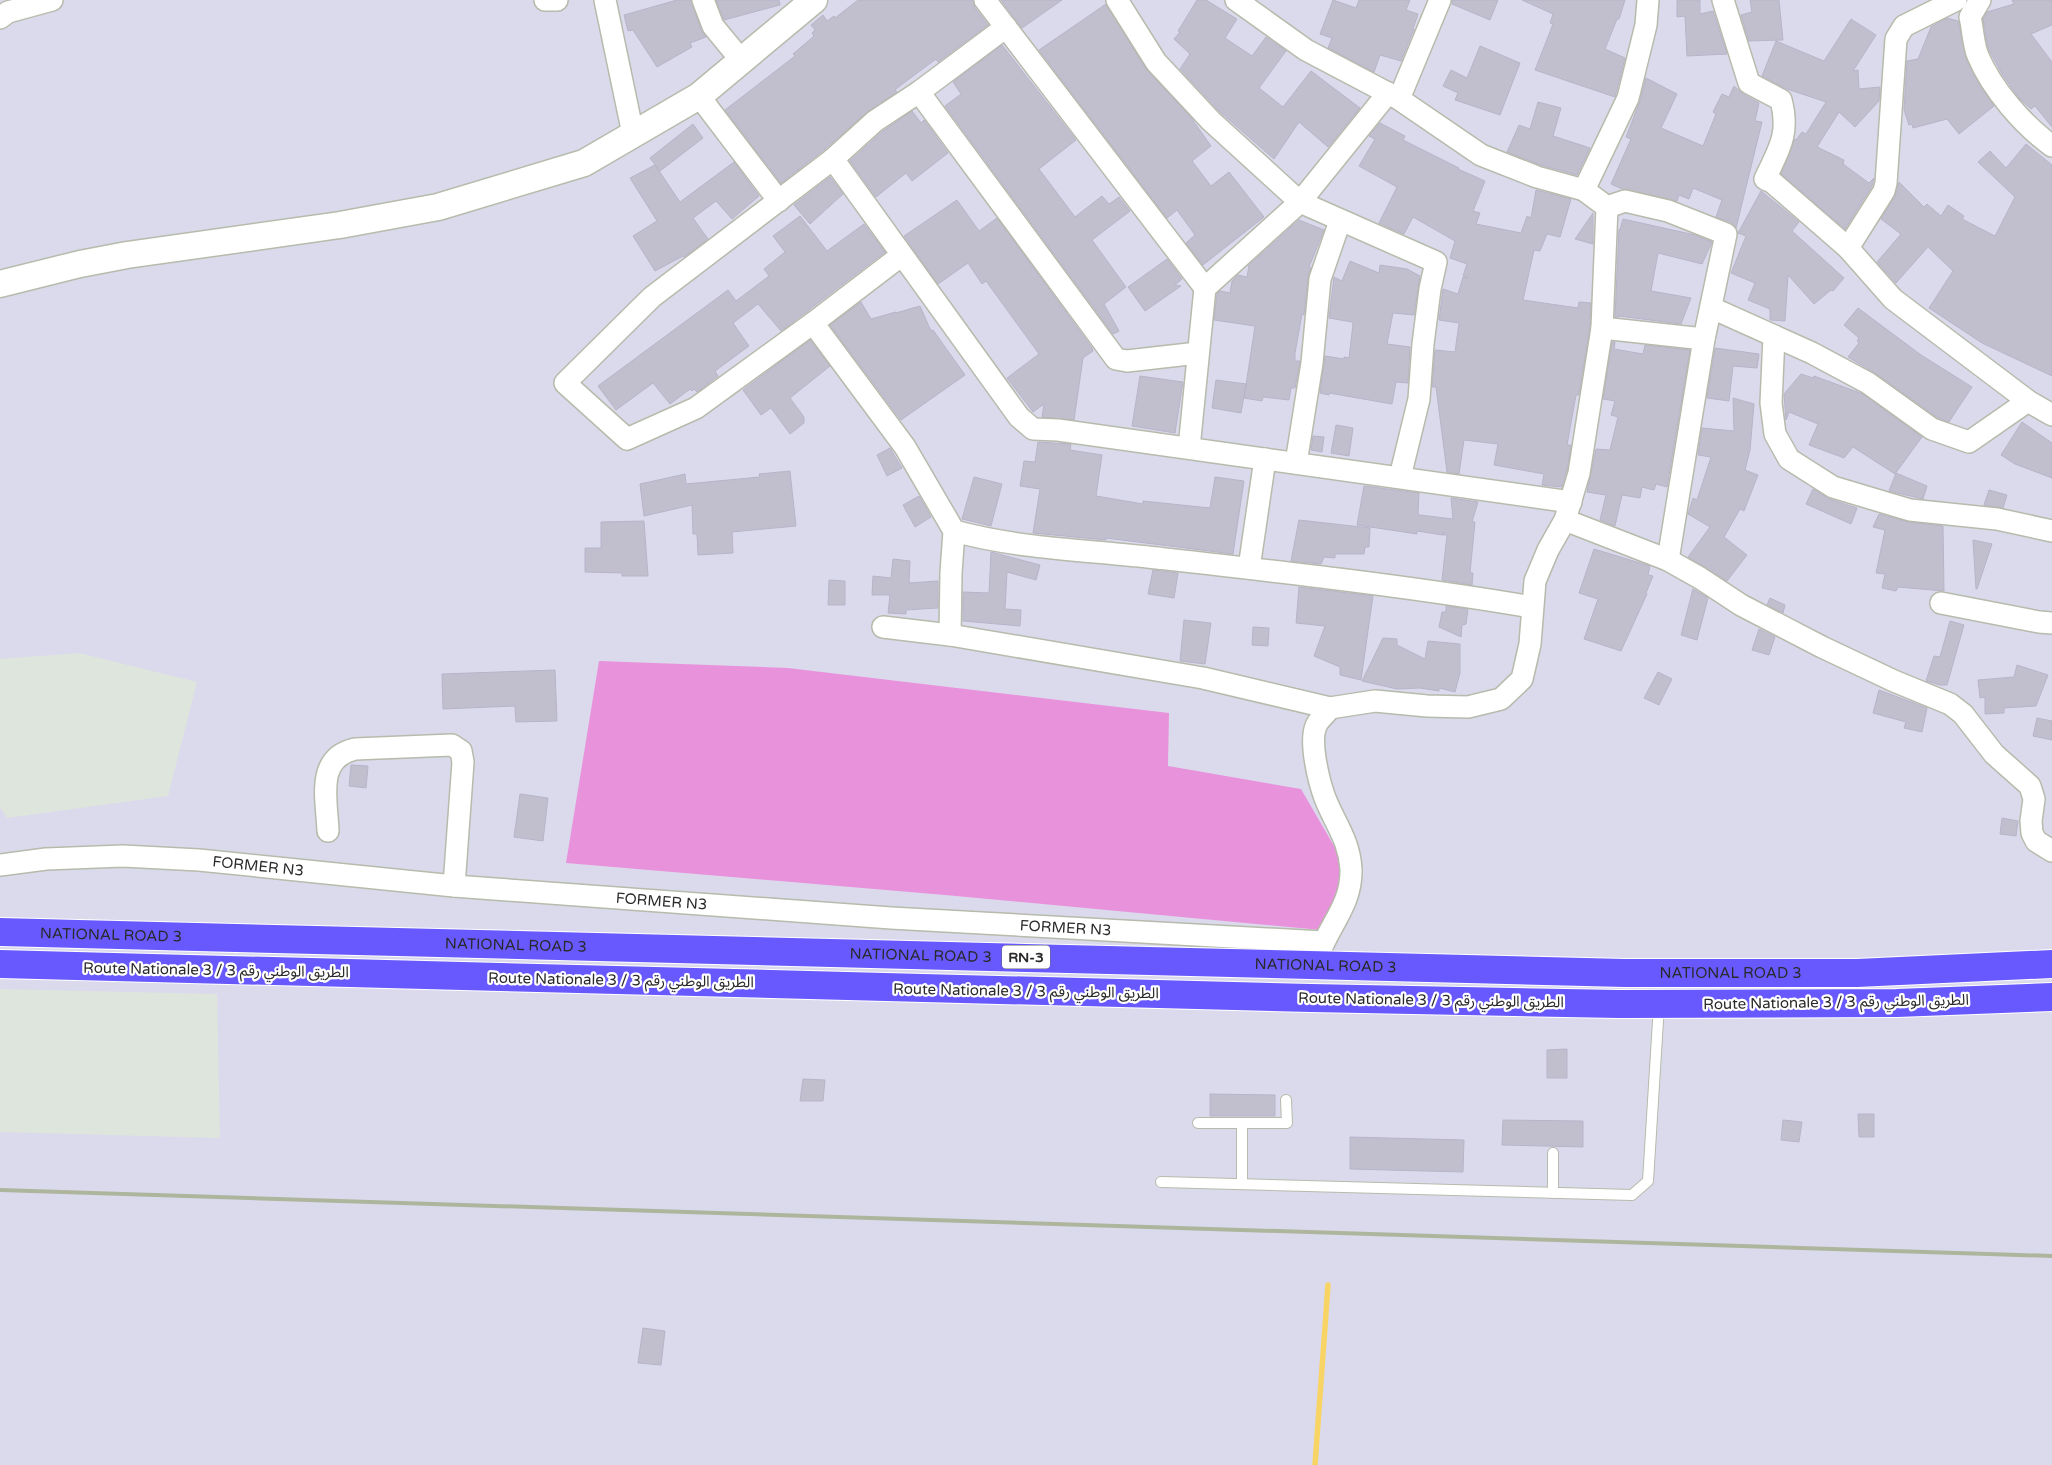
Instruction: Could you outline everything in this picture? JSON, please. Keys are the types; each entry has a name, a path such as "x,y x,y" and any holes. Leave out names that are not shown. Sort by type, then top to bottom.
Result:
{"highway":[{"name":"NATIONAL ROAD 3","path":"0,932 1198,961 1319,953 1635,973 1857,973 2052,964"},
{"path":"1196,995 1198,961"},
{"name":"Route Nationale 3 / الطريق الوطني رقم 3","path":"0,964 1196,995 1659,1004 1897,1003 2052,997"}],"street":[{"path":"0,18 8,12 52,0"},
{"path":"545,0 557,0"},
{"path":"605,0 633,134"},
{"path":"703,0 714,26 741,60"},
{"path":"0,284 80,264 340,225 438,207 584,163 698,96 814,0"},
{"path":"985,0 1205,288"},
{"path":"1117,0 1156,62 1211,121 1300,202 1436,262 1430,289 1423,344 1419,399 1400,477"},
{"path":"1236,0 1306,50 1394,96 1481,155 1537,177 1584,190 1607,207"},
{"path":"1189,448 1205,288 1300,202 1394,96 1440,0"},
{"path":"1584,190 1628,98 1646,25 1648,0"},
{"path":"1723,0 1750,83 1781,100 1785,117 1784,135 1765,179 1772,182 1848,248 1894,299 2028,401 2052,415"},
{"path":"1848,248 1884,192 1886,184 1896,39 1899,32 1904,26 1956,0"},
{"path":"1980,0 1970,17 1978,54 1997,92 2052,146"},
{"path":"902,255 813,323 696,408 627,439 565,383 652,297 833,159 875,121 919,92 1006,26"},
{"path":"919,92 1116,359 1127,361 1198,353"},
{"path":"698,96 779,200"},
{"path":"833,159 1020,417 1033,429 1058,430 1400,477 1568,511 1668,560 1700,578 1740,605 1894,681 1950,704 1963,714 1994,754 2030,786 2034,799 2031,821 2032,834 2036,841 2052,851"},
{"path":"1607,207 1625,200 1668,211 1726,234 1704,340 1668,560"},
{"path":"883,627 950,635 1203,678 1330,708 1375,701 1427,706 1468,707 1501,699 1522,679 1530,644 1535,581 1568,511 1579,473 1602,328 1607,207"},
{"path":"1296,463 1312,363 1320,279 1340,221"},
{"path":"1712,308 1812,353 1868,383 1932,429 1969,442 2028,401"},
{"path":"813,323 904,447 954,531 950,635"},
{"path":"1602,328 1704,340"},
{"path":"1774,336 1771,403 1775,434 1789,459 1832,487 1910,510 1997,519 2052,531"},
{"path":"1249,568 1265,459"},
{"path":"954,531 983,539 1022,545 1249,568 1439,591 1532,607"},
{"path":"1941,603 2052,623"},
{"path":"1319,953 1346,903 1351,870 1345,837 1324,797 1313,748 1316,726 1330,708"},
{"path":"328,831 327,774 333,760 340,754 354,749 452,745 461,751 463,762 454,886"},
{"name":"FORMER N3","path":"0,865 46,859 123,856 199,860 454,886 1319,953"}],"lane":[{"path":"1161,1182 1632,1195 1648,1181 1659,1004"},
{"path":"1198,1123 1287,1123 1286,1100"},
{"path":"1242,1123 1242,1184"},
{"path":"1553,1153 1553,1193"}],"shaded area":[{"path":"79,653 197,682 168,796 7,818 0,807 0,659"},
{"path":"599,661 788,668 1169,713 1168,766 1301,789 1341,858 1341,899 1321,930 945,895 566,863"},
{"path":"0,989 217,994 220,1138 0,1132"}],"building":[{"path":"677,0 691,0 701,30 706,37 690,43 692,47 657,67 633,30 628,31 624,15"},
{"path":"716,0 779,0 780,5 724,20"},
{"path":"858,0 973,0 975,8 988,25 938,62 936,59 901,85 895,90 897,92 867,112 825,149 781,183 725,110 795,56 793,54 814,36 812,33 815,30 811,25 823,15 827,21 834,16 835,18"},
{"path":"1001,0 1062,0 1022,28"},
{"path":"1197,0 1206,0 1237,19 1225,38 1252,56 1266,37 1286,51 1259,88 1283,107 1311,71 1360,108 1328,147 1299,122 1274,159 1220,112 1180,69 1190,54 1174,39 1180,32 1178,31"},
{"path":"1333,0 1356,8 1359,0 1410,0 1406,10 1418,14 1401,61 1380,55 1374,72 1328,48 1332,38 1320,34"},
{"path":"1452,0 1498,0 1490,20 1452,4"},
{"path":"1522,0 1625,0 1619,19 1617,19 1605,49 1625,58 1615,97 1535,70 1553,24 1550,23 1553,14"},
{"path":"1677,0 1700,0 1700,14 1713,11 1727,54 1687,56 1685,16 1677,17"},
{"path":"1750,0 1779,0 1783,40 1749,41 1741,15 1752,12"},
{"path":"2012,0 2052,0 2052,25 2031,34 2052,62 2052,127 2035,106 2031,109 2019,98 2002,74 1988,48 1983,19 1987,12 2014,4"},
{"path":"1106,4 1146,69 1189,115 1211,146 1192,161 1211,186 1229,172 1264,217 1203,265 1186,243 1195,235 1177,210 1167,218 1039,50"},
{"path":"1947,18 1958,21 1967,61 1994,106 1959,134 1947,119 1913,128 1912,124 1909,125 1904,110 1907,61 1918,59 1931,27"},
{"path":"1851,19 1876,35 1853,71 1858,70 1859,89 1880,87 1879,101 1855,127 1839,112 1817,147 1844,160 1843,164 1869,183 1874,178 1872,186 1845,229 1781,174 1795,139 1802,132 1806,134 1826,102 1787,89 1762,76 1776,41 1824,61"},
{"path":"1002,45 1076,140 1039,169 1075,217 1102,196 1109,204 1119,197 1130,211 1092,240 1126,287 1104,304 1119,331 1113,334 945,106 961,94 953,82"},
{"path":"1480,46 1520,63 1500,115 1455,100 1458,93 1443,86 1451,70 1467,78"},
{"path":"1646,78 1677,94 1661,128 1703,146 1716,114 1713,112 1722,94 1729,97 1734,86 1743,94 1759,103 1755,121 1762,122 1736,228 1731,222 1716,217 1722,200 1693,188 1689,199 1679,195 1677,201 1622,189 1611,184 1631,139 1626,137 1640,101"},
{"path":"1538,102 1561,108 1553,136 1590,148 1577,175 1541,165 1507,152 1519,125 1530,129"},
{"path":"912,111 921,123 924,120 948,153 912,181 906,173 876,197 850,161 883,131"},
{"path":"1380,123 1405,136 1403,140 1485,181 1473,211 1480,213 1476,224 1521,233 1527,216 1531,218 1536,190 1571,199 1560,237 1547,234 1540,251 1534,250 1523,300 1578,308 1579,302 1591,303 1590,327 1579,395 1576,395 1567,445 1571,445 1562,487 1542,485 1544,474 1494,465 1498,444 1464,440 1459,474 1447,472 1436,387 1432,387 1435,350 1455,352 1459,323 1439,320 1443,289 1458,294 1463,277 1468,278 1463,276 1467,264 1450,258 1455,241 1413,217 1404,234 1379,223 1397,187 1359,166 1375,139 1369,136"},
{"path":"693,124 703,138 660,171 650,158"},
{"path":"2026,144 2052,165 2052,376 1982,343 1929,308 1953,271 1928,247 1896,283 1877,262 1901,234 1881,219 1895,197 1899,182 1924,207 1927,204 1941,216 1948,205 1964,216 1962,219 1995,236 2015,197 1978,162 1990,151 2006,168"},
{"path":"734,162 759,196 732,219 716,201 693,218 708,239 684,257 655,271 633,236 657,221 630,178 655,165 680,202"},
{"path":"830,177 843,194 810,224 794,205"},
{"path":"1761,191 1799,222 1792,231 1844,278 1833,291 1831,290 1814,304 1788,275 1785,321 1770,320 1770,309 1748,300 1755,283 1731,273 1746,236 1738,233"},
{"path":"957,200 979,231 997,218 1092,348 1093,351 1083,358 1074,420 1042,417 1044,404 1033,412 1007,378 1039,354 986,281 982,284 968,263 938,284 904,236"},
{"path":"1593,213 1593,244 1575,239"},
{"path":"800,216 827,251 864,224 885,252 781,331 758,304 733,323 749,346 715,371 718,376 697,392 694,389 692,391 690,389 670,404 653,383 616,410 598,386 728,290 736,301 769,276 764,269 785,252 773,236"},
{"path":"1623,219 1695,235 1712,242 1702,264 1658,253 1651,291 1691,298 1681,324 1615,317 1619,229"},
{"path":"1299,220 1324,230 1309,267 1311,268 1304,315 1302,314 1295,353 1295,361 1300,361 1295,388 1291,388 1289,400 1263,397 1262,401 1244,398 1255,326 1214,320 1217,294 1220,291 1230,293 1232,281 1238,275 1247,277 1249,265"},
{"path":"1167,259 1182,279 1175,285 1181,286 1145,311 1128,287"},
{"path":"1350,261 1379,273 1380,265 1407,269 1420,276 1414,315 1393,313 1387,344 1410,347 1408,383 1396,382 1392,404 1320,393 1325,356 1349,358 1352,322 1329,318 1334,277 1342,281"},
{"path":"861,302 871,319 920,306 931,331 933,330 965,375 901,420 830,325"},
{"path":"1858,308 1921,355 1972,387 1949,422 1938,418 1875,373 1848,357 1859,343 1857,341 1859,338 1844,325"},
{"path":"810,340 830,366 790,398 804,417 804,423 790,434 771,408 761,415 743,390"},
{"path":"1612,342 1615,342 1614,349 1643,354 1645,345 1690,350 1667,487 1656,484 1654,490 1642,487 1640,498 1622,495 1615,526 1600,520 1606,495 1587,492 1596,449 1610,450 1618,417 1611,415 1615,401 1603,399"},
{"path":"1715,348 1759,354 1757,368 1733,366 1729,401 1707,398"},
{"path":"1801,374 1813,378 1814,376 1863,394 1922,437 1895,474 1853,447 1844,458 1809,445 1818,424 1789,412 1786,420 1784,394"},
{"path":"1140,376 1183,382 1175,433 1132,426"},
{"path":"1216,380 1246,384 1241,413 1212,408"},
{"path":"1733,398 1754,404 1750,450 1745,470 1758,475 1744,511 1740,509 1724,537 1747,555 1727,581 1688,557 1710,527 1688,514 1693,498 1697,500 1711,457 1698,455 1702,428 1734,431"},
{"path":"2022,422 2052,443 2052,478 2015,464 2001,455"},
{"path":"1336,425 1353,428 1349,456 1331,453"},
{"path":"1313,436 1324,437 1322,452 1311,450"},
{"path":"1038,442 1071,444 1070,450 1102,455 1096,496 1143,504 1143,501 1210,508 1215,477 1244,481 1233,554 1106,538 1106,540 1033,533 1040,489 1020,486 1024,461 1035,462"},
{"path":"890,448 902,468 887,476 877,455"},
{"path":"790,471 796,526 732,532 733,553 698,555 697,534 693,534 692,505 644,516 640,484 685,474 686,484 760,477 759,474"},
{"path":"1896,473 1927,486 1923,499 1889,491"},
{"path":"974,477 1002,484 991,526 962,519"},
{"path":"1364,486 1419,493 1418,514 1420,515 1453,519 1451,498 1478,502 1472,522 1475,522 1470,573 1473,573 1472,585 1442,580 1447,535 1417,531 1417,534 1357,525"},
{"path":"1813,489 1829,499 1857,508 1851,524 1806,504"},
{"path":"1989,490 2007,495 2003,508 1984,505"},
{"path":"919,496 931,517 915,527 903,505"},
{"path":"1879,514 1909,522 1943,526 1944,591 1898,587 1896,591 1882,588 1885,574 1876,573 1885,530 1873,527"},
{"path":"1299,520 1370,528 1369,547 1365,547 1364,554 1335,554 1335,558 1324,557 1321,564 1291,561"},
{"path":"644,521 648,576 622,576 622,573 585,572 585,548 601,548 601,522"},
{"path":"1973,540 1992,544 1977,589 1976,589"},
{"path":"1594,549 1650,566 1648,575 1653,576 1647,594 1621,651 1584,639 1598,599 1579,593"},
{"path":"991,552 1040,565 1036,580 1007,572 1005,609 1021,610 1020,626 963,621 963,592 989,593"},
{"path":"893,559 910,561 909,583 938,581 938,608 906,610 906,614 888,613 890,595 872,595 873,576 891,578"},
{"path":"1153,570 1178,573 1174,598 1148,594"},
{"path":"829,580 845,581 845,605 828,605"},
{"path":"1299,587 1373,596 1361,680 1340,675 1340,667 1314,656 1325,626 1296,623"},
{"path":"1693,589 1708,598 1697,640 1681,635"},
{"path":"1770,598 1785,605 1783,613 1767,605"},
{"path":"1446,606 1468,609 1466,624 1462,625 1461,637 1439,627 1442,612 1446,612"},
{"path":"1184,620 1211,623 1205,664 1180,661"},
{"path":"1950,621 1964,625 1947,685 1940,685 1926,681 1934,656 1940,657"},
{"path":"1253,627 1269,628 1268,646 1252,645"},
{"path":"1759,629 1775,637 1769,655 1752,650"},
{"path":"1383,638 1397,639 1397,645 1425,659 1428,641 1460,644 1460,673 1455,692 1439,688 1439,691 1420,688 1397,689 1362,681"},
{"path":"2017,665 2048,675 2036,706 2004,708 2004,713 1985,714 1985,697 1980,698 1978,680 2014,677"},
{"path":"555,670 557,721 516,722 515,706 443,709 442,674"},
{"path":"1658,672 1672,679 1659,705 1644,698"},
{"path":"1879,690 1927,708 1922,732 1904,728 1906,722 1873,713"},
{"path":"2037,718 2052,721 2052,740 2033,736"},
{"path":"351,765 368,766 366,788 349,786"},
{"path":"520,794 548,798 543,841 514,837"},
{"path":"2002,818 2018,821 2016,836 2000,834"},
{"path":"1567,1049 1567,1078 1547,1078 1547,1050"},
{"path":"803,1079 825,1080 823,1101 800,1101"},
{"path":"1210,1094 1275,1095 1275,1116 1210,1116"},
{"path":"1858,1114 1874,1114 1874,1137 1859,1137"},
{"path":"1503,1120 1583,1121 1583,1147 1502,1145"},
{"path":"1783,1120 1802,1122 1799,1142 1781,1140"},
{"path":"1350,1137 1464,1140 1463,1172 1350,1169"},
{"path":"643,1328 665,1331 661,1365 638,1363"}],"waterway":[{"path":"1315,1465 1328,1285"}],"railway":[{"path":"0,1190 2052,1256"}]}
